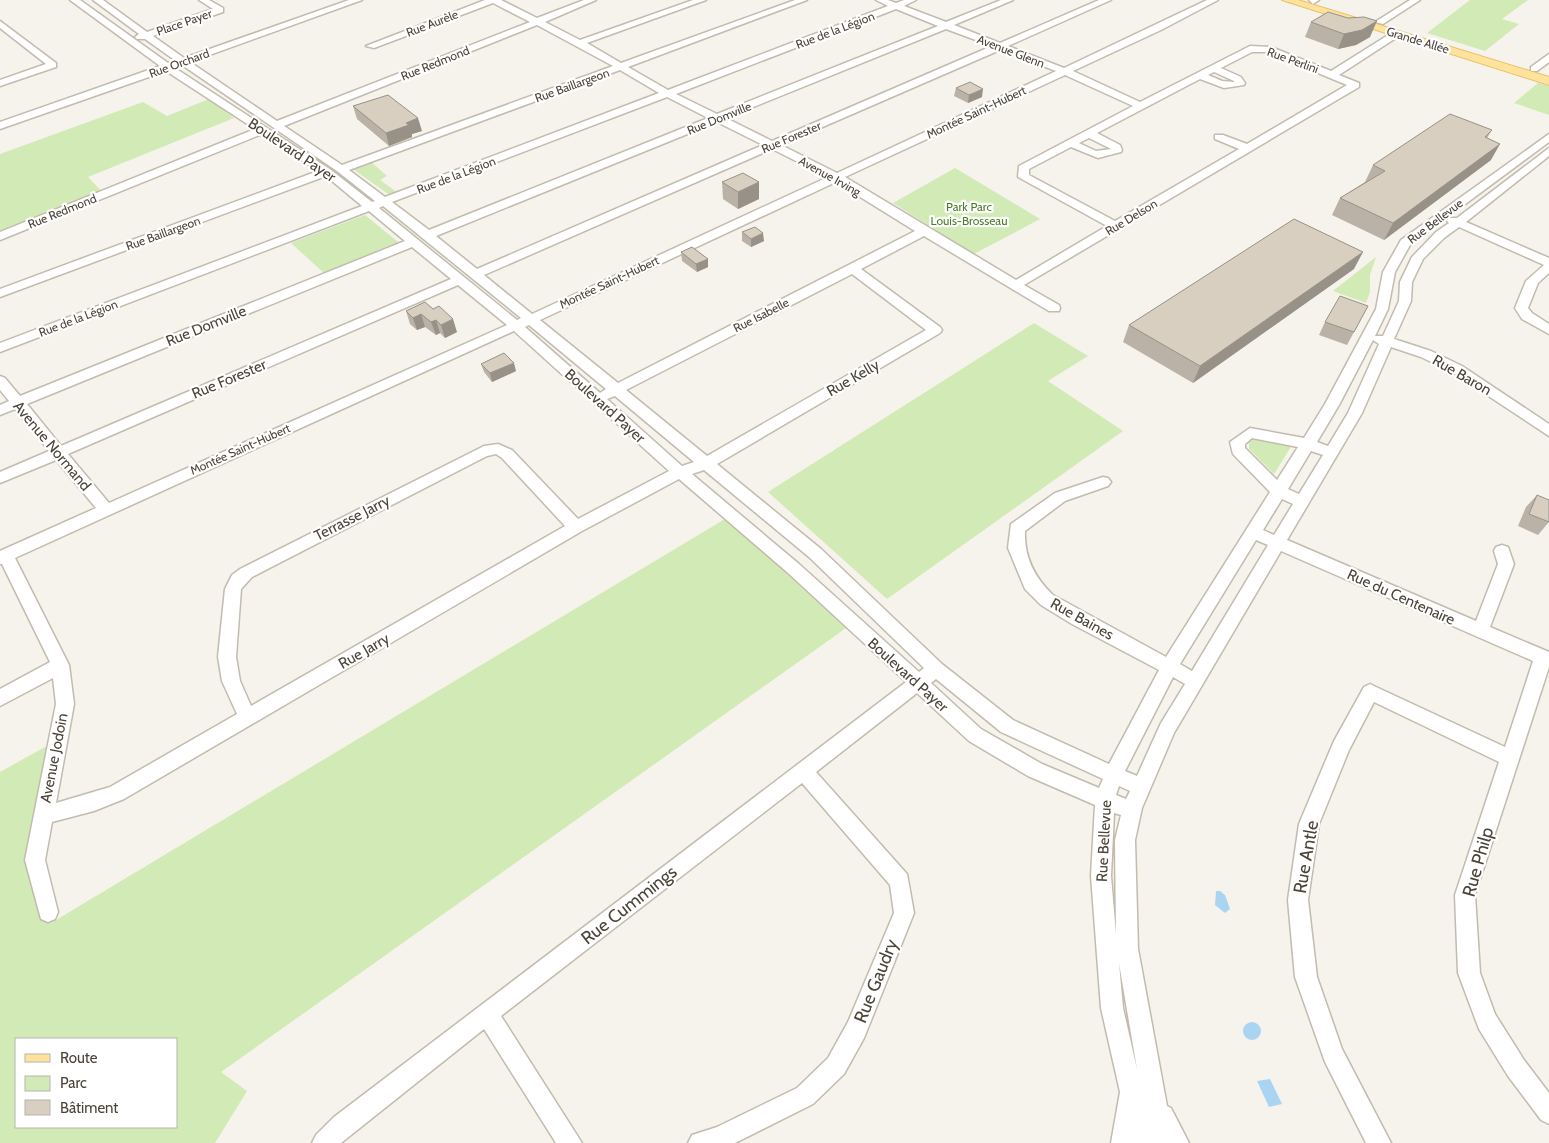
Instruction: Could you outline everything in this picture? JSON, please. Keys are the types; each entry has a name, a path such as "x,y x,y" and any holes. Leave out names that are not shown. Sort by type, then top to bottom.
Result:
{"main road":[{"name":"Grande Allée","path":"1287,0 1549,81"},
{"name":"Grande Allée","path":"1312,0 1549,74"}],"street":[{"name":"Boulevard Payer","path":"74,0 167,67 327,172 371,207 515,326 680,472 793,568 917,684 975,735 1035,770 1132,811"},
{"name":"Boulevard Payer","path":"96,0 341,169 428,235 815,553 936,669 1007,726 1114,773 1141,787"},
{"name":"Place Payer","path":"131,41 220,10 203,0"},
{"name":"Rue Orchard","path":"0,126 358,0"},
{"name":"Avenue Irving","path":"493,0 579,44 618,68 666,93 837,176 1054,308"},
{"name":"Rue Aurèle","path":"371,46 493,0"},
{"name":"Rue Redmond","path":"277,125 592,0"},
{"path":"579,44 702,0"},
{"name":"Rue Baillargeon","path":"341,169 803,0"},
{"name":"Avenue Glenn","path":"880,0 1064,71 1140,106"},
{"name":"Rue de la Légion","path":"0,348 912,0"},
{"name":"Rue Domville","path":"428,235 1008,0"},
{"name":"Rue Forester","path":"475,274 1107,0"},
{"name":"Montée Saint-Hubert","path":"3,556 515,326 1214,0"},
{"path":"1380,22 1416,0"},
{"path":"0,24 53,65 0,84"},
{"name":"Rue Perlini","path":"1115,226 1024,177 1022,168 1250,49 1268,49 1332,74 1396,34"},
{"path":"1534,69 1549,57"},
{"path":"1199,75 1225,86 1231,87 1240,83 1238,79 1213,68"},
{"name":"Rue Delson","path":"1016,285 1246,148 1354,88 1355,85 1332,74"},
{"name":"Rue Redmond","path":"0,236 262,130"},
{"path":"1070,143 1097,156 1105,156 1117,150 1116,147 1088,133"},
{"path":"1219,137 1246,148"},
{"name":"Rue Bellevue","path":"1143,1143 1112,1008 1100,876 1105,800 1114,773 1170,666 1332,404 1382,310 1389,272 1404,243 1549,137"},
{"name":"Rue Bellevue","path":"1162,1143 1127,949 1124,840 1141,787 1167,729 1279,543 1354,413 1388,342 1404,301 1406,282 1418,256 1440,235 1460,223 1549,151"},
{"name":"Rue Baillargeon","path":"0,293 327,172"},
{"path":"1442,215 1549,262"},
{"name":"Rue Isabelle","path":"598,400 615,389 925,231"},
{"name":"Rue Domville","path":"0,410 412,242"},
{"path":"1549,267 1532,281 1521,308 1527,316 1549,330"},
{"name":"Rue Kelly","path":"680,472 705,464 934,330 852,268"},
{"name":"Rue Forester","path":"0,478 458,280"},
{"name":"Rue Baron","path":"1368,335 1426,354 1457,369 1549,432"},
{"name":"Avenue Normand","path":"0,381 16,403 105,509"},
{"path":"1303,502 1278,491 1238,450 1237,442 1250,433 1308,444 1332,453"},
{"name":"Terrasse Jarry","path":"248,718 230,681 227,657 233,589 238,580 246,573 484,451 498,449 507,454 576,528"},
{"name":"Rue Jarry","path":"42,816 94,802 117,793 576,528 680,472"},
{"name":"Rue Baines","path":"1104,482 1060,497 1017,528 1016,548 1030,584 1047,600 1078,619 1196,681"},
{"name":"Rue du Centenaire","path":"1253,532 1546,659"},
{"path":"1480,632 1506,564 1502,551"},
{"name":"Avenue Jodoin","path":"3,556 60,666 64,704 35,860 48,912"},
{"name":"Rue Philp","path":"1546,659 1510,758 1465,895 1469,973 1487,1022 1516,1068 1549,1112"},
{"path":"0,698 60,666"},
{"name":"Rue Cummings","path":"324,1143 342,1125 936,669"},
{"name":"Rue Antle","path":"1379,1143 1332,1054 1306,977 1298,900 1309,824 1341,747 1370,692 1510,758"},
{"name":"Rue Gaudry","path":"700,1143 720,1138 806,1096 836,1066 856,1030 904,913 900,881 803,771"},
{"path":"487,1014 570,1143"},
{"path":"1123,1143 1130,1088"},
{"name":"Rue Bellevue","path":"1153,1095 1177,1143"}],"green space":[{"path":"1470,0 1528,0 1502,19 1519,24 1485,51 1427,33"},
{"path":"1538,83 1549,86 1549,115 1514,103"},
{"path":"209,99 234,118 88,177 105,195 0,237 0,154 143,102 167,116"},
{"path":"370,161 387,176 380,180 398,193 391,196 353,169"},
{"name":"Park Parc Louis-Brosseau","path":"955,168 1040,219 974,254 893,203"},
{"path":"365,215 398,242 324,273 291,243"},
{"path":"1376,257 1370,275 1370,292 1366,303 1333,291"},
{"path":"1034,323 1088,356 1048,381 1123,431 887,599 768,492"},
{"path":"1258,439 1292,445 1274,474 1249,449 1249,441"},
{"path":"725,519 849,626 221,1072 247,1091 215,1143 0,1143 0,772 54,742 36,893 51,923"}],"water":[{"path":"1216,891 1220,891 1225,895 1230,909 1225,913 1215,905"},
{"path":"1252,1022 1258,1025 1261,1031 1258,1037 1252,1040 1246,1037 1243,1031 1246,1025"},
{"path":"1270,1079 1282,1104 1269,1107 1257,1081"}],"building":[{"path":"1328,12 1348,18 1364,17 1377,21 1362,30 1344,34 1311,22"},
{"path":"970,82 983,89 969,95 956,88"},
{"path":"388,95 418,118 406,123 409,125 386,133 353,106"},
{"path":"1450,114 1492,130 1485,137 1500,144 1393,223 1340,198 1385,171 1373,165"},
{"path":"743,173 759,182 738,192 722,182"},
{"path":"1294,219 1363,252 1200,366 1129,325"},
{"path":"755,227 763,233 751,239 742,232"},
{"path":"692,247 708,259 696,264 681,252"},
{"path":"1340,296 1368,306 1354,332 1325,322"},
{"path":"425,302 433,309 439,306 453,319 441,325 436,320 431,322 421,314 413,318 406,311"},
{"path":"504,353 514,363 490,373 481,364"},
{"path":"1537,495 1549,500 1549,522 1529,514"}]}
